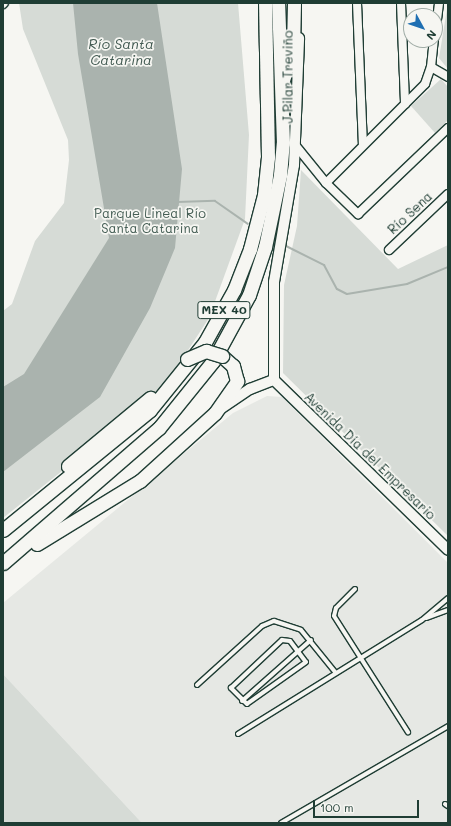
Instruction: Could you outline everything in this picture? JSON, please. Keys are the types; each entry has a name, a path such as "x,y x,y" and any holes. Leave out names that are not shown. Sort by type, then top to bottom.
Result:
{"highway":[{"name":"MEX 40","path":"3,530 150,410 205,342 234,290 264,194 268,157 265,3"},
{"name":"MEX 40","path":"8,559 159,428 185,400 228,337 256,278 272,220 283,143 278,3"},
{"path":"281,84 293,48 294,3"},
{"path":"8,559 130,488 214,413 233,391 237,380 231,363 217,354 200,352 187,359 140,407 42,488 26,511"}],"street":[{"path":"214,413 250,389 274,380 275,274 288,218 298,149 299,3"},
{"path":"357,3 363,144"},
{"path":"401,3 405,104"},
{"path":"326,184 363,144 425,84 434,68 434,48"},
{"path":"434,68 448,77"},
{"path":"298,149 326,184 355,213 360,213 448,128"},
{"name":"Río Sena","path":"389,250 448,194"},
{"name":"Avenida Día del Empresario","path":"274,380 448,550"}],"lane":[{"path":"355,588 334,612 363,656 408,732"},
{"path":"238,734 422,620 448,598"},
{"path":"422,620 448,610"},
{"path":"197,686 262,626 274,621 293,624 311,640 336,673"},
{"path":"286,639 306,659 304,664 249,704 242,701 231,688 277,644 286,639"},
{"path":"242,701 311,640"},
{"path":"282,823 448,726"}],"shaded area":[{"path":"267,396 282,397 448,563 448,823 142,823 3,674 3,603 233,413"}],"green space":[{"name":"Parque Lineal Río Santa Catarina","path":"19,3 238,3 249,135 245,219 209,318 179,364 153,395 111,432 3,518 3,311 12,304 35,241 64,203 69,160 68,140 23,29"},
{"path":"448,3 448,69 439,58 441,48 443,48 443,34"},
{"path":"441,79 448,87 448,120 435,133 411,106"},
{"path":"301,170 398,269 448,245 448,536 283,373 284,285 297,226"},
{"path":"3,674 142,823 3,823"}],"water":[{"name":"Río Santa Catarina","path":"73,3 157,3 182,169 175,248 150,308 100,397 3,472 3,387 24,374 109,238 78,54"}],"waterway":[{"path":"177,202 215,201 248,224"},
{"path":"284,245 324,265 337,289 347,294 407,284 448,267"}]}
